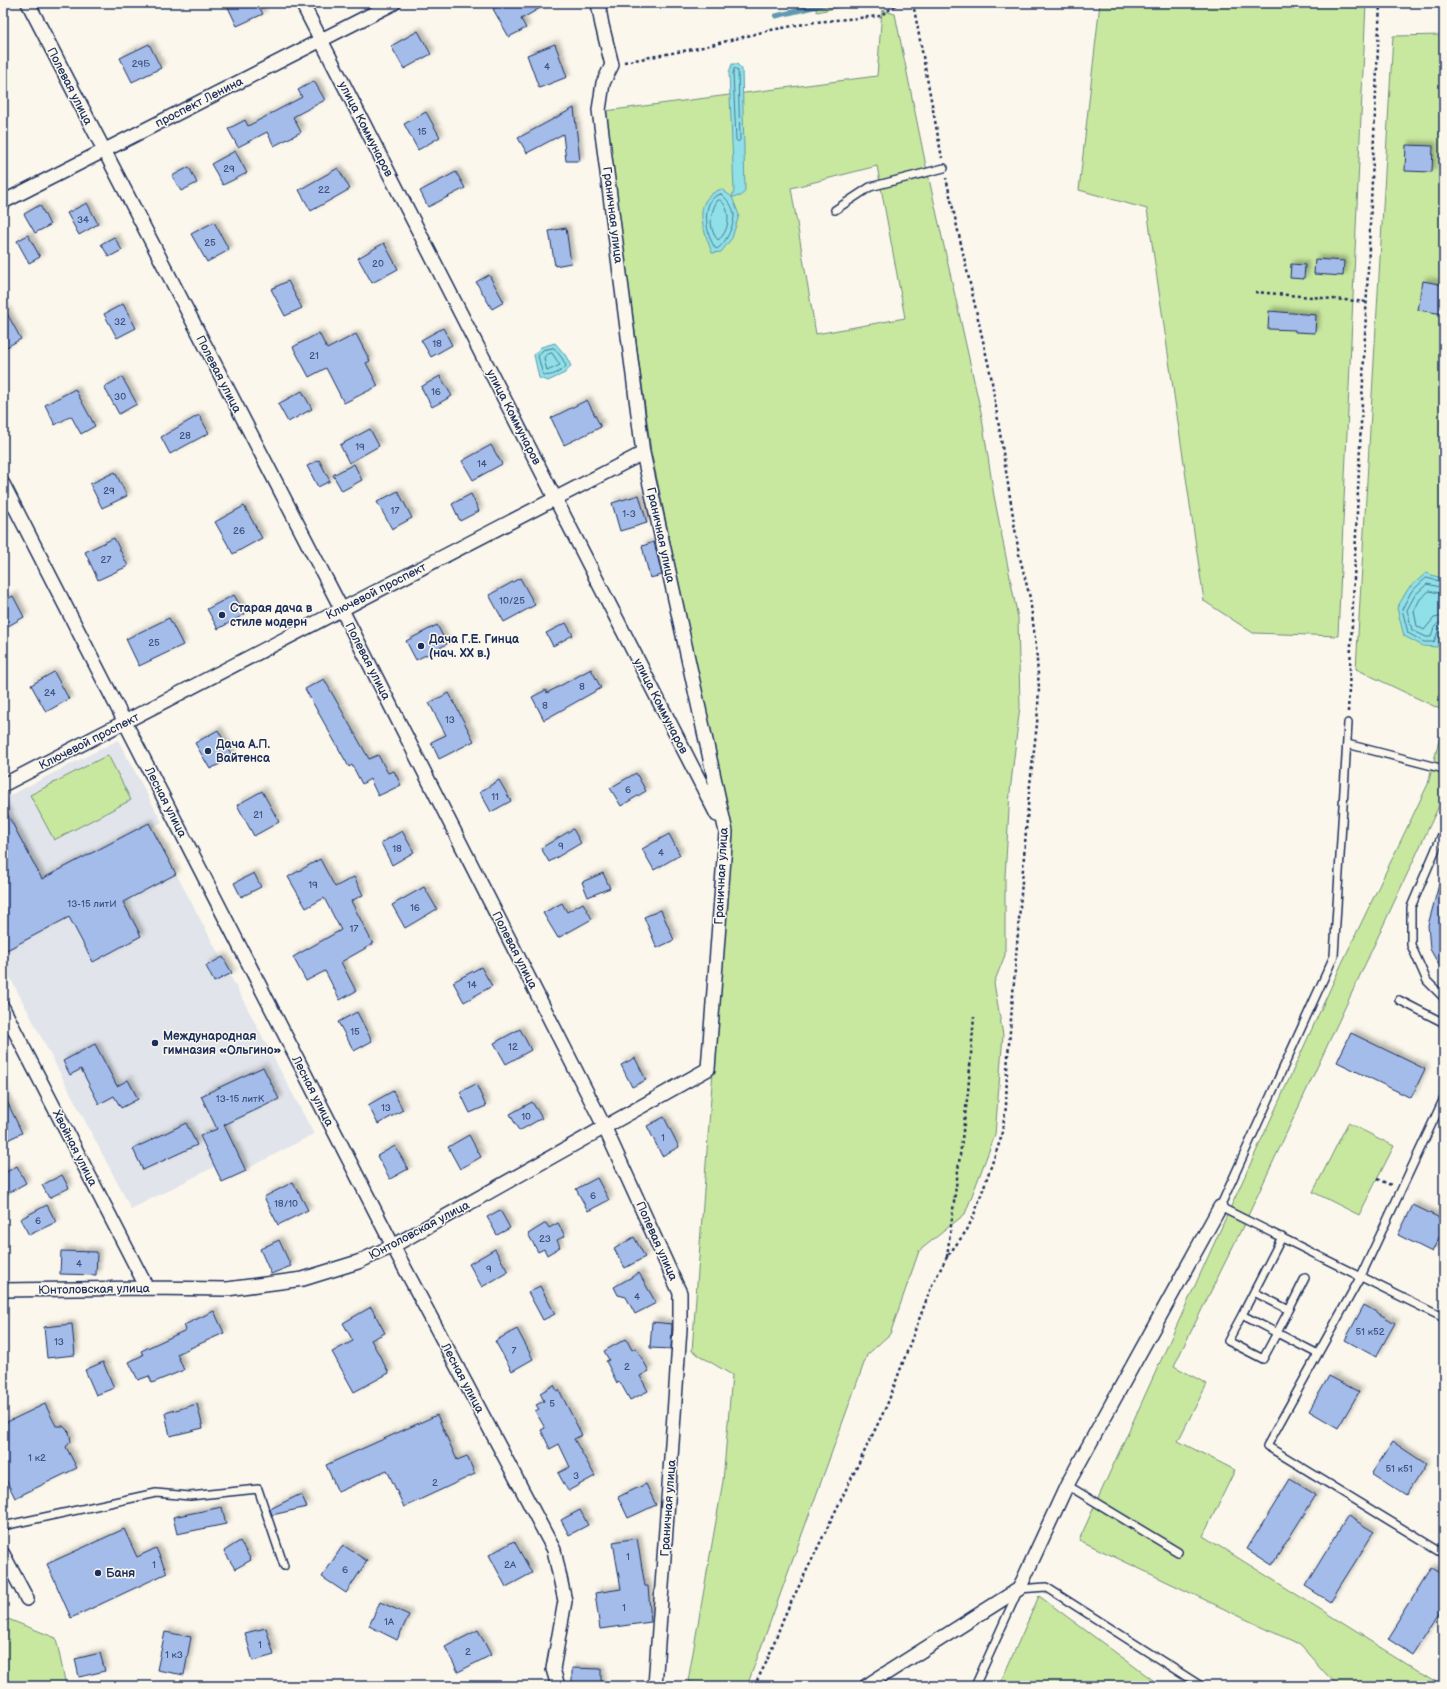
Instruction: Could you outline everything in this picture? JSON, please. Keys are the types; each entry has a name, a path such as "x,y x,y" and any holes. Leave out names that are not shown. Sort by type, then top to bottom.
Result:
{"street":[{"name":"Полевая улица","path":"28,3 342,610 604,1126 680,1293 680,1329"},
{"name":"улица Коммунаров","path":"302,3 726,832"},
{"name":"проспект Ленина","path":"3,202 394,3"},
{"path":"598,3 612,65"},
{"name":"Граничная улица","path":"612,65 603,82 599,110 643,453 726,832 708,1069"},
{"name":"Ключевой проспект","path":"3,785 643,453"},
{"name":"Лесная улица","path":"3,484 393,1246 554,1550 565,1600 553,1669 558,1686"},
{"name":"Хвойная улица","path":"3,1008 147,1288"},
{"name":"Юнтоловская улица","path":"3,1290 147,1288 227,1289 304,1279 358,1262 393,1246 604,1126 708,1069"},
{"path":"866,1686 1020,1589 1067,1486 1220,1207"},
{"name":"Граничная улица","path":"655,1686 680,1329"},
{"path":"3,1554 27,1599"}],"lane":[{"path":"835,210 870,187 944,168"},
{"path":"1348,723 1334,956 1220,1207 1444,1318"},
{"path":"1347,744 1444,769"},
{"path":"1444,830 1411,907 1411,945 1427,981 1444,998"},
{"path":"1399,1000 1444,1023"},
{"path":"1444,1098 1361,1276 1267,1446 1444,1554"},
{"path":"1282,1237 1228,1341 1263,1359 1305,1278"},
{"path":"1254,1292 1289,1310"},
{"path":"1242,1315 1318,1354"},
{"path":"1067,1486 1178,1552"},
{"path":"3,1526 156,1493 190,1496 258,1489 284,1566"},
{"path":"976,1686 1020,1589 1046,1587 1201,1686"}],"path":[{"path":"612,65 636,59 698,48 771,30 815,22 880,16 899,3"},
{"path":"754,1686 766,1663 784,1617 887,1405 902,1368 924,1302 947,1257 967,1230 982,1195 1001,1138 1006,1107 1010,1027 1029,793 1038,724 1039,688 1036,647 1030,598 1019,554 991,376 944,168 912,3"},
{"path":"1348,723 1380,3"},
{"path":"1255,292 1367,302"},
{"path":"947,1257 968,1092 974,1016"},
{"path":"1377,1179 1400,1190"}],"shaded area":[{"name":"Международная гимназия «Ольгино»","path":"118,740 162,822 152,828 314,1134 222,1182 214,1167 131,1209 3,964 3,817 7,814 3,805 3,799"}],"green space":[{"path":"814,3 858,3 817,12"},
{"path":"1100,3 1366,3 1338,636 1253,633 1204,601 1147,209 1079,190"},
{"path":"882,10 895,14 925,161 981,412 994,496 1018,618 1020,706 1010,792 1005,877 1005,955 994,983 1003,1035 995,1135 965,1214 919,1251 890,1334 867,1355 747,1686 702,1686 688,1681 723,1481 732,1375 692,1351 731,830 651,451 605,111 877,76","holes":["877,166 905,318 816,334 791,188"]},
{"path":"1444,35 1444,711 1356,669 1393,36"},
{"path":"1444,721 1444,795 1246,1220 1174,1366 1207,1384 1178,1441 1235,1470 1203,1536 1443,1686 1337,1686 1300,1645 1079,1540 1342,963 1428,784"},
{"path":"108,755 131,800 54,840 30,795"},
{"path":"1348,1123 1394,1146 1359,1215 1313,1192"},
{"path":"1039,1596 1161,1686 999,1686"},
{"path":"3,1617 56,1638 66,1686 3,1686"}],"water":[{"path":"732,64 737,64 742,69 745,191 741,196 732,197 734,190 729,72"},
{"path":"721,189 732,197 739,215 732,238 721,252 712,253 703,226 702,208 705,201 711,194"},
{"path":"555,343 566,356 571,366 565,373 548,381 539,378 534,355 541,347"},
{"path":"1426,573 1444,579 1444,628 1437,647 1423,646 1404,636 1397,608 1408,589"}],"building":[{"path":"226,3 257,3 263,14 237,26"},
{"path":"503,3 549,3 521,19 526,28 509,37 493,9"},
{"path":"418,31 431,54 404,69 391,46"},
{"path":"149,44 161,68 132,82 120,58"},
{"path":"555,44 567,77 539,88 527,55"},
{"path":"314,81 325,100 293,117 301,132 274,146 267,132 238,147 228,129 245,120 248,126 302,97 298,90"},
{"path":"574,108 580,161 566,161 563,134 527,153 518,138"},
{"path":"426,112 440,137 418,150 404,124"},
{"path":"1406,145 1433,146 1432,172 1405,171"},
{"path":"235,151 247,173 223,185 211,164"},
{"path":"189,167 197,183 181,191 172,176"},
{"path":"338,168 350,189 311,211 299,190"},
{"path":"456,172 465,188 428,207 420,191"},
{"path":"87,203 98,224 79,235 67,213"},
{"path":"40,205 50,225 35,233 24,214"},
{"path":"214,222 229,250 207,262 191,234"},
{"path":"566,228 571,263 555,266 549,231"},
{"path":"28,235 40,257 29,263 17,241"},
{"path":"114,237 122,250 109,257 101,244"},
{"path":"384,243 398,269 372,283 358,258"},
{"path":"1315,259 1344,261 1343,276 1314,274"},
{"path":"1291,264 1305,265 1304,279 1290,278"},
{"path":"489,275 504,302 492,309 476,282"},
{"path":"288,281 302,308 285,316 271,289"},
{"path":"1423,281 1444,285 1443,314 1418,310"},
{"path":"123,304 136,328 117,338 104,314"},
{"path":"3,306 21,339 3,349"},
{"path":"1269,311 1316,315 1315,333 1295,332 1295,330 1268,329"},
{"path":"443,328 452,345 431,357 421,340"},
{"path":"319,333 327,349 356,334 370,361 366,363 378,386 344,403 326,368 309,377 293,347"},
{"path":"440,376 452,396 432,407 421,387"},
{"path":"122,377 137,404 119,414 104,387"},
{"path":"75,389 95,426 81,434 71,416 55,425 45,405"},
{"path":"302,391 312,409 288,422 278,404"},
{"path":"587,400 601,427 564,445 551,418"},
{"path":"199,415 209,433 170,454 161,437"},
{"path":"370,429 379,446 349,463 340,445"},
{"path":"491,445 502,464 473,480 462,461"},
{"path":"319,460 330,481 318,487 307,466"},
{"path":"354,464 362,480 342,491 333,475"},
{"path":"115,472 127,496 102,508 90,484"},
{"path":"398,491 412,518 392,529 377,502"},
{"path":"471,494 479,511 460,521 452,504"},
{"path":"639,495 647,523 620,531 612,503"},
{"path":"244,506 262,538 233,554 215,522"},
{"path":"114,538 128,566 98,580 85,552"},
{"path":"654,542 662,575 650,578 642,546"},
{"path":"520,578 535,605 504,622 489,595"},
{"path":"234,595 245,614 218,629 207,609"},
{"path":"13,596 24,617 3,629 3,601"},
{"path":"169,618 183,645 139,666 126,639"},
{"path":"566,623 573,635 553,646 546,633"},
{"path":"437,625 447,644 416,660 406,641"},
{"path":"591,669 601,688 544,720 532,697 546,690 547,693"},
{"path":"54,672 69,699 46,712 31,685"},
{"path":"324,679 369,759 378,755 388,773 394,771 401,785 378,796 370,779 362,784 352,765 349,767 305,689"},
{"path":"449,693 474,741 439,759 431,742 446,735 429,703"},
{"path":"218,730 233,757 210,769 195,743"},
{"path":"636,773 646,791 621,806 610,788"},
{"path":"499,780 511,801 491,812 480,792"},
{"path":"262,791 279,822 254,836 237,805"},
{"path":"3,806 42,879 149,823 176,874 123,902 141,936 93,962 69,917 3,952"},
{"path":"573,829 581,843 549,862 541,848"},
{"path":"402,831 414,852 392,865 381,843"},
{"path":"669,834 680,855 654,870 642,849"},
{"path":"320,859 335,887 354,877 363,895 351,901 373,944 341,962 356,991 340,1000 325,971 306,981 293,957 341,930 324,898 306,908 288,877"},
{"path":"254,873 261,887 241,897 234,883"},
{"path":"603,873 610,888 588,897 582,882"},
{"path":"1440,881 1444,882 1444,974 1430,949 1428,925"},
{"path":"424,887 437,909 405,928 392,905"},
{"path":"562,903 567,912 583,903 592,919 558,938 543,913"},
{"path":"661,910 674,940 657,948 644,917"},
{"path":"223,957 232,973 214,982 206,966"},
{"path":"481,967 492,986 464,1002 453,982"},
{"path":"357,1012 372,1041 354,1051 338,1022"},
{"path":"520,1029 531,1050 506,1064 494,1043"},
{"path":"1351,1033 1425,1069 1411,1098 1337,1062"},
{"path":"95,1044 117,1086 128,1080 138,1099 121,1108 114,1096 99,1104 81,1069 70,1075 63,1061"},
{"path":"635,1058 646,1080 632,1087 621,1065"},
{"path":"263,1067 279,1099 224,1125 246,1171 222,1182 200,1136 217,1129 201,1096"},
{"path":"476,1084 486,1106 470,1113 460,1092"},
{"path":"393,1091 403,1110 378,1124 368,1105"},
{"path":"3,1093 22,1133 3,1142"},
{"path":"532,1102 542,1118 519,1131 510,1114"},
{"path":"664,1117 679,1147 662,1156 647,1126"},
{"path":"186,1123 197,1145 143,1170 133,1149"},
{"path":"469,1135 481,1157 460,1169 448,1147"},
{"path":"395,1146 408,1169 390,1179 377,1156"},
{"path":"17,1166 26,1183 3,1196 3,1174"},
{"path":"62,1175 69,1188 49,1198 42,1185"},
{"path":"597,1178 609,1200 588,1211 576,1189"},
{"path":"293,1182 308,1210 278,1225 264,1197"},
{"path":"47,1205 56,1222 29,1235 20,1219"},
{"path":"1413,1205 1444,1220 1444,1227 1432,1252 1398,1235"},
{"path":"500,1210 510,1228 497,1235 487,1217"},
{"path":"546,1223 549,1228 558,1223 565,1236 557,1240 560,1247 547,1255 544,1249 538,1252 528,1234"},
{"path":"634,1237 645,1257 625,1268 614,1249"},
{"path":"279,1240 291,1266 271,1274 260,1249"},
{"path":"495,1249 508,1272 482,1287 469,1264"},
{"path":"61,1251 97,1252 96,1275 60,1274"},
{"path":"639,1273 656,1303 635,1314 626,1297 618,1295 614,1287"},
{"path":"540,1286 555,1314 543,1320 528,1292"},
{"path":"1364,1305 1395,1323 1376,1357 1345,1340"},
{"path":"371,1307 385,1333 371,1340 389,1373 354,1392 332,1352 353,1341 343,1323"},
{"path":"214,1311 224,1333 177,1354 184,1370 152,1383 149,1376 138,1380 129,1362 143,1355 141,1351 186,1330 184,1325"},
{"path":"652,1322 672,1324 671,1349 650,1348"},
{"path":"72,1324 75,1355 47,1358 44,1327"},
{"path":"517,1329 533,1359 512,1371 495,1341"},
{"path":"626,1339 632,1350 636,1348 649,1371 640,1376 648,1391 630,1400 620,1382 617,1383 606,1361 609,1360 604,1351"},
{"path":"103,1362 114,1388 96,1395 85,1370"},
{"path":"1329,1376 1359,1392 1338,1428 1309,1411"},
{"path":"554,1385 557,1391 559,1390 582,1435 574,1439 595,1476 568,1491 558,1473 570,1467 559,1444 550,1449 541,1430 545,1428 535,1411 539,1409 536,1405 544,1401 540,1393"},
{"path":"45,1404 56,1426 63,1426 69,1432 71,1441 66,1447 77,1468 15,1498 3,1474 3,1424"},
{"path":"197,1404 203,1428 170,1436 165,1413"},
{"path":"437,1415 457,1460 467,1456 475,1474 404,1507 387,1470 338,1492 326,1465"},
{"path":"1393,1442 1426,1464 1406,1495 1372,1473"},
{"path":"1290,1479 1316,1495 1272,1565 1247,1549"},
{"path":"646,1484 656,1505 628,1518 618,1497"},
{"path":"301,1494 307,1507 272,1515 270,1509"},
{"path":"222,1507 226,1524 177,1534 173,1517"},
{"path":"580,1510 588,1525 569,1535 561,1520"},
{"path":"1348,1516 1374,1532 1330,1602 1305,1586"},
{"name":"Баня","path":"124,1529 137,1557 156,1548 167,1573 71,1618 47,1564"},
{"path":"637,1538 645,1586 648,1586 651,1622 600,1629 595,1593 621,1589 613,1542"},
{"path":"240,1541 251,1560 235,1569 224,1551"},
{"path":"514,1541 532,1573 506,1587 489,1555"},
{"path":"343,1545 367,1561 346,1593 322,1577"},
{"path":"1432,1569 1444,1576 1444,1606 1413,1655 1388,1639"},
{"path":"380,1602 409,1615 397,1640 369,1626"},
{"path":"266,1628 274,1655 253,1661 245,1633"},
{"path":"478,1630 491,1655 458,1672 445,1647"},
{"path":"165,1632 191,1637 184,1675 157,1670"},
{"path":"100,1653 105,1671 79,1677 75,1659"},
{"path":"572,1668 601,1669 601,1686 572,1686"}],"waterway":[{"path":"776,16 830,3"}],"place":[{"name":"Старая дача в стиле модерн","path":"222,615"},
{"name":"Дача Г.Е. Гинца (нач. XX в.)","path":"421,646"},
{"name":"Дача А.П. Вайтенса","path":"208,751"},
{"name":"Международная гимназия «Ольгино»","path":"155,1043"},
{"name":"Баня","path":"98,1573"}]}
